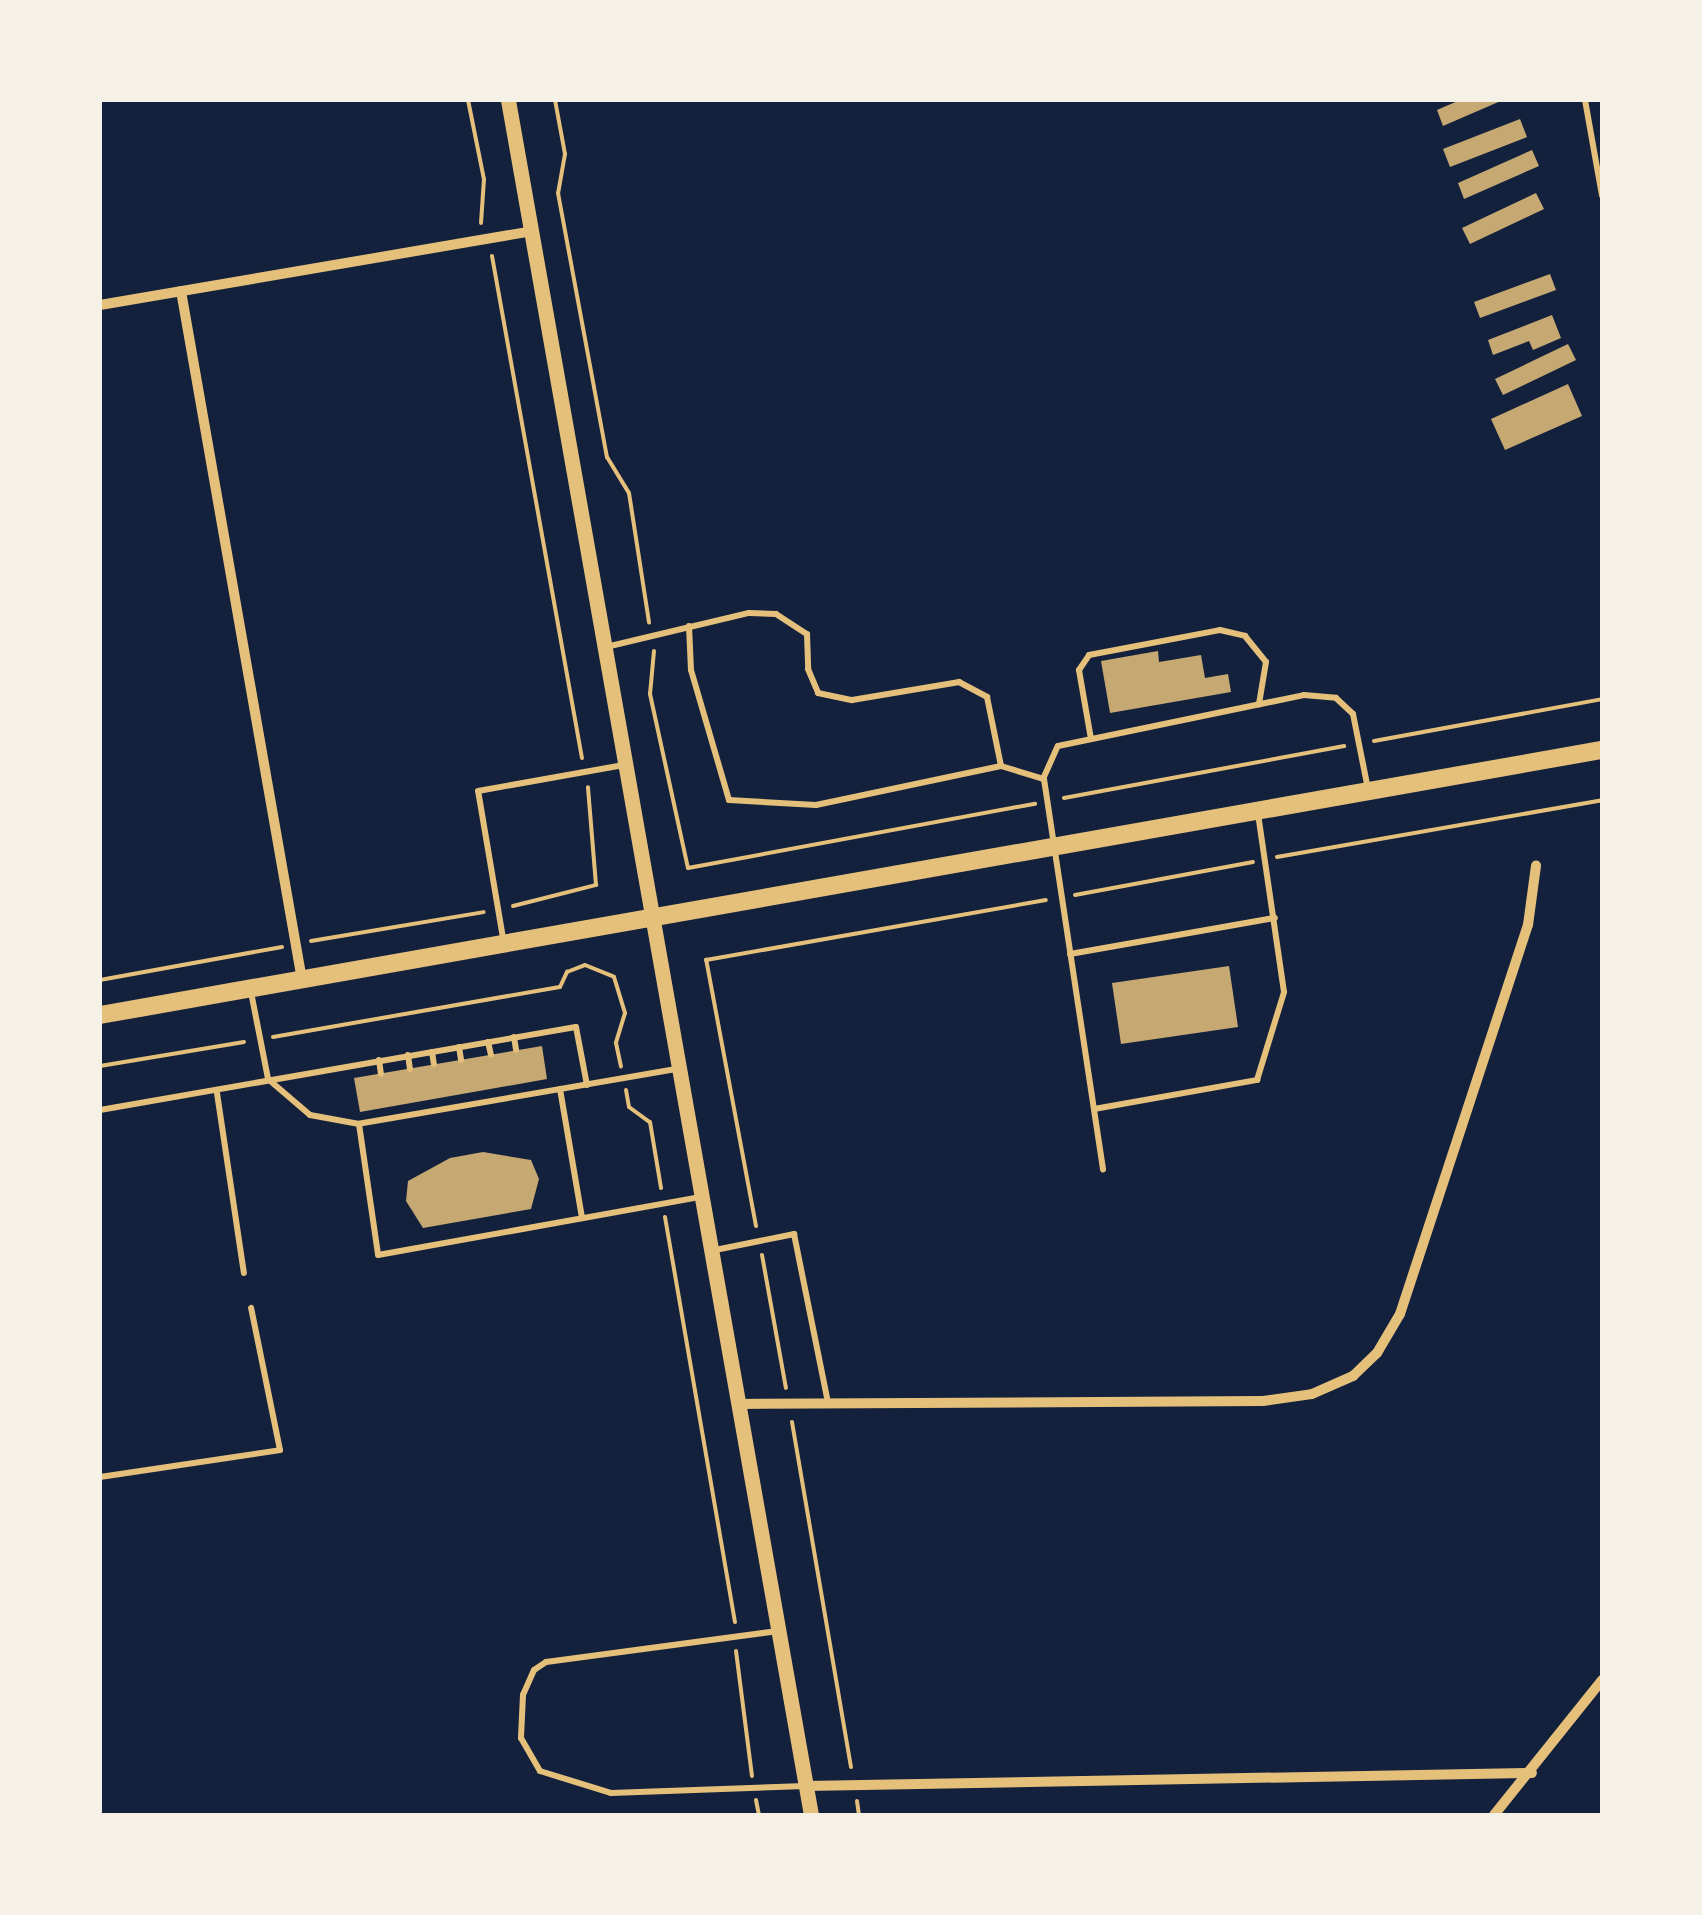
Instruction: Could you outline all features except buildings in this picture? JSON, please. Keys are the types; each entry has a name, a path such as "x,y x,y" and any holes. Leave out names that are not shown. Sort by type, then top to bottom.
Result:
{"main road":[{"path":"100,1014 1602,750"}],"street":[{"path":"508,100 811,1815"},
{"path":"100,306 531,231"},
{"path":"182,291 302,980"},
{"path":"739,1404 1263,1401 1327,1390 1359,1370 1400,1314 1528,925 1536,866"},
{"path":"1494,1815 1532,1773 1602,1680"},
{"path":"806,1786 1532,1773"}],"lane":[{"path":"1584,100 1602,190"},
{"path":"604,647 749,612 776,614 806,634 808,669 818,692 852,700 959,682 975,688 986,697 1001,766"},
{"path":"689,626 691,670 729,800 816,805 1001,766 1043,779"},
{"path":"1091,738 1079,670 1089,655 1220,630 1245,636 1266,662 1259,704"},
{"path":"1103,1170 1043,779 1058,746 1304,695 1336,698 1353,714 1369,792"},
{"path":"504,945 478,791 626,765"},
{"path":"1094,1108 1258,1080 1284,992 1258,812"},
{"path":"1070,954 1275,918"},
{"path":"250,989 268,1079 310,1115 359,1124 680,1068"},
{"path":"100,1110 218,1093 268,1079 576,1027 587,1084"},
{"path":"514,1037 516,1050"},
{"path":"488,1042 491,1055"},
{"path":"459,1047 461,1060"},
{"path":"432,1052 434,1064"},
{"path":"408,1055 410,1068"},
{"path":"379,1060 381,1074"},
{"path":"521,1084 524,1096"},
{"path":"496,1088 497,1100"},
{"path":"560,1089 582,1218"},
{"path":"218,1093 244,1273"},
{"path":"467,1093 470,1105"},
{"path":"440,1098 442,1110"},
{"path":"416,1102 418,1114"},
{"path":"387,1107 388,1119"},
{"path":"359,1124 378,1255 702,1196"},
{"path":"712,1250 794,1234 828,1403"},
{"path":"100,1477 280,1450 251,1308"},
{"path":"779,1631 546,1662 534,1670 522,1695 521,1738 540,1772 612,1793 806,1786"}],"path":[{"path":"100,980 498,909 596,885 585,772 480,217 484,179 468,100"},
{"path":"555,100 565,154 562,212 607,457 628,494 657,669 650,694 688,868 1602,699"},
{"path":"859,1815 789,1404 706,960 1602,800"},
{"path":"100,1066 560,987 567,972 584,966 614,977 625,1013 616,1043 629,1106 650,1122 736,1636 759,1815"}]}
